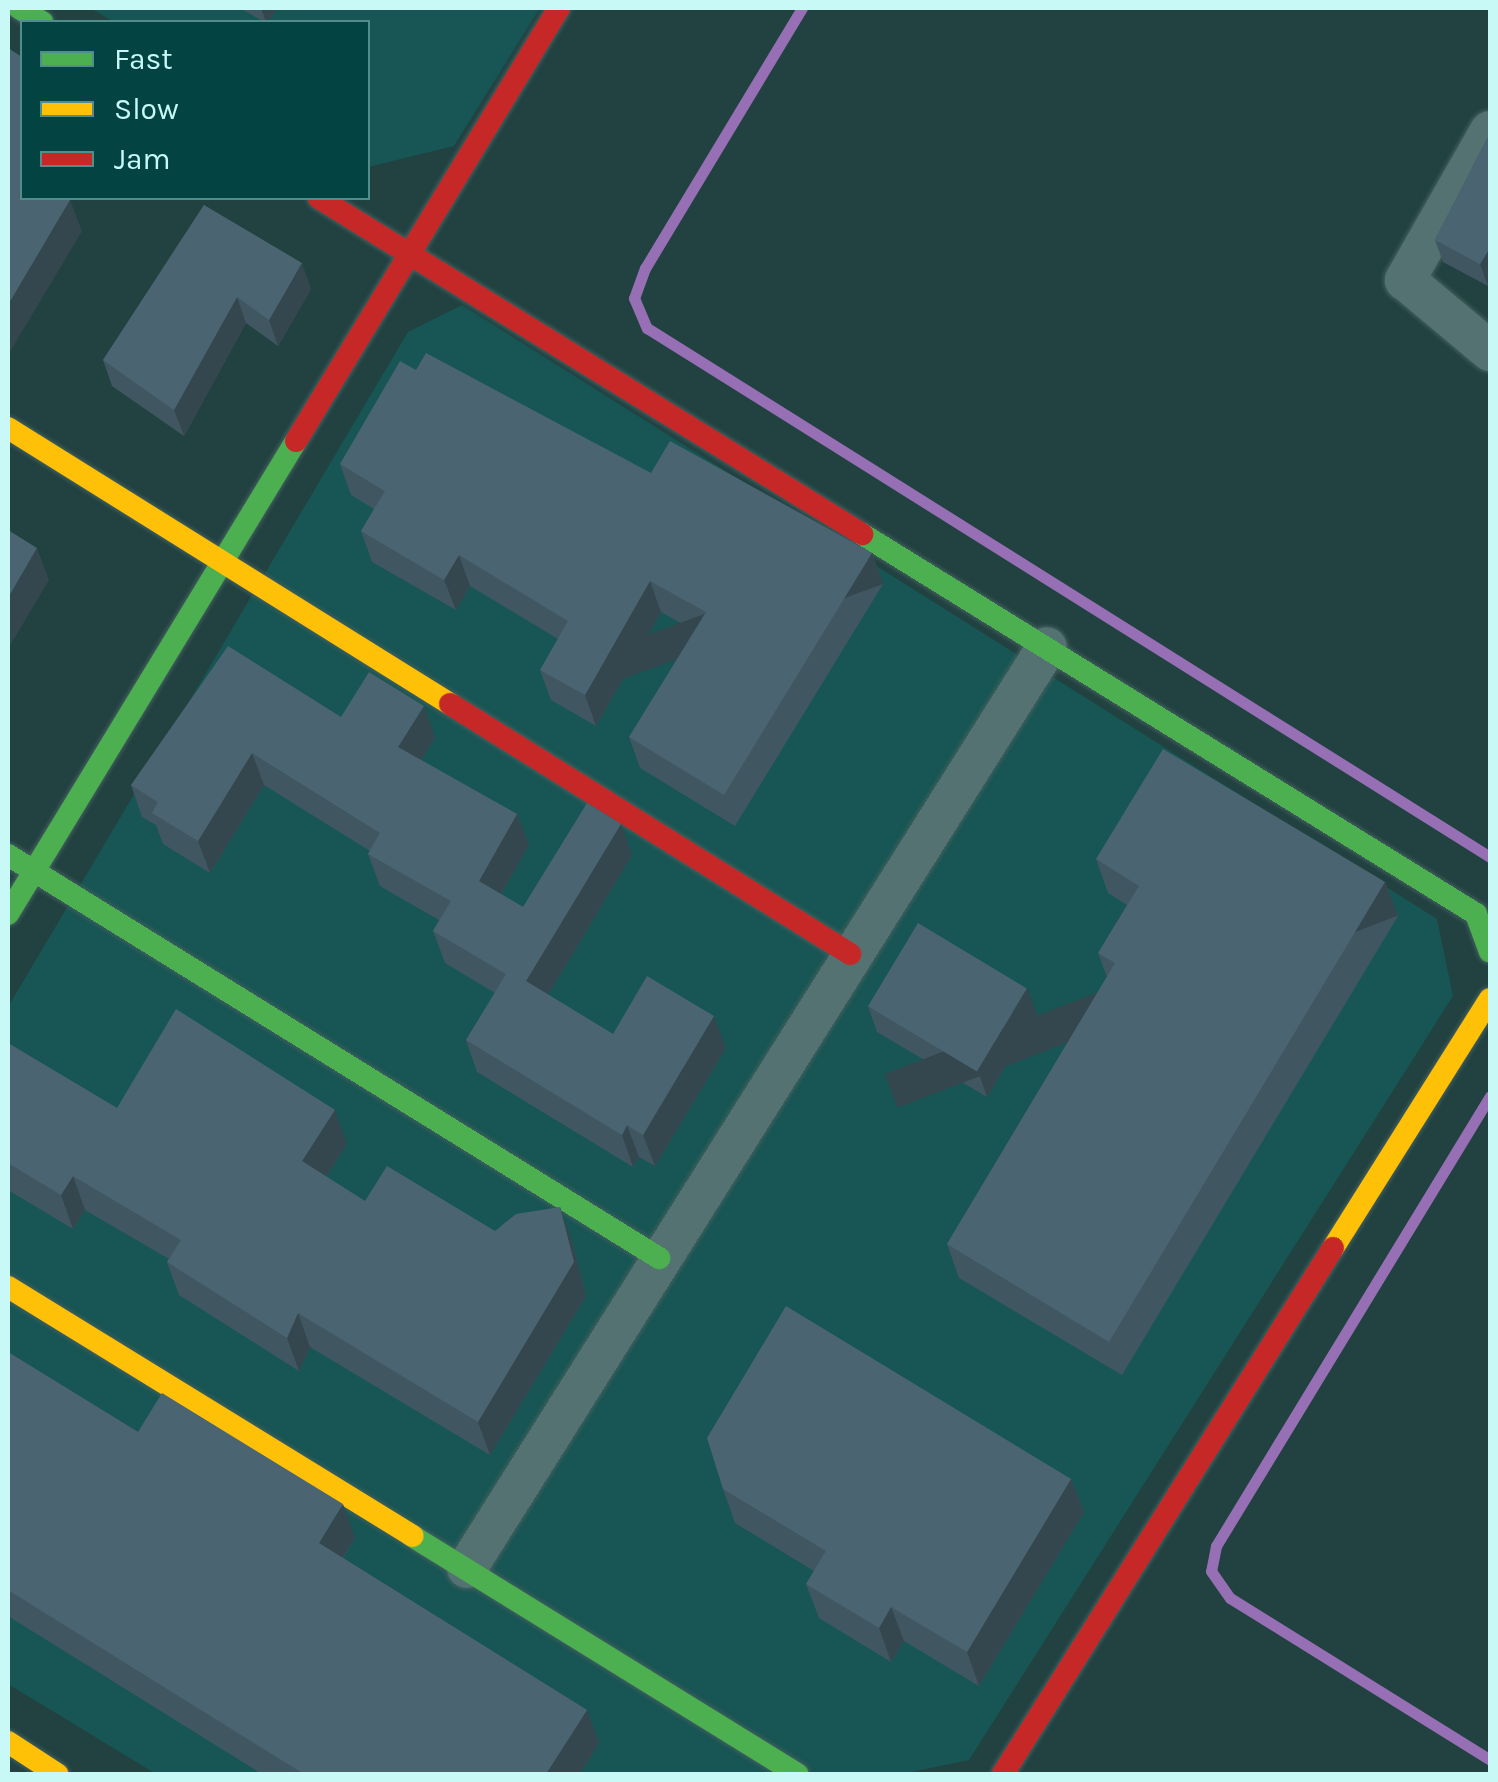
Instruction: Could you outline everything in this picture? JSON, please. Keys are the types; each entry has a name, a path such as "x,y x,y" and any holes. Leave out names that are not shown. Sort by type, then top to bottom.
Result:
{"street":[{"path":"8,914 559,8"},
{"path":"1490,131 1405,280 1490,351"},
{"path":"322,200 1476,914 1490,952"},
{"path":"8,428 850,954"},
{"path":"467,1568 850,954 1047,648"},
{"path":"8,855 660,1258"},
{"path":"1003,1774 1490,999"},
{"path":"8,1287 798,1774"},
{"path":"8,1742 58,1774"}],"shaded area":[{"path":"90,8 540,8 454,146 370,167 370,20 111,20"},
{"path":"462,305 1437,919 1453,996 969,1760 902,1774 156,1774 8,1684 8,1007 408,332"}],"building":[{"path":"8,48 20,56 20,200 70,200 8,305"},
{"path":"1490,133 1490,248 1480,264 1435,240"},
{"path":"204,205 302,263 269,320 237,297 174,410 103,360"},
{"path":"426,353 651,473 670,441 872,553 724,795 629,737 706,612 650,581 585,695 540,670 568,621 459,555 444,580 361,531 385,491 340,464 400,361 416,370"},
{"path":"8,530 37,548 8,598"},
{"path":"228,646 341,717 369,672 424,706 398,747 517,814 479,881 523,907 587,803 621,824 526,981 613,1034 647,976 714,1016 643,1135 627,1125 622,1135 466,1040 506,974 433,931 451,901 368,854 380,833 252,753 198,841 152,813 158,802 131,785"},
{"path":"1163,749 1385,882 1109,1342 947,1244 1115,963 1098,953 1139,886 1096,859"},
{"path":"918,923 1027,988 977,1072 868,1006"},
{"path":"176,1009 335,1110 302,1161 365,1201 387,1166 495,1231 516,1214 560,1207 574,1262 478,1422 298,1313 287,1338 167,1262 181,1240 73,1176 61,1195 8,1163 8,1043 117,1108"},
{"path":"786,1306 1071,1479 967,1652 891,1607 879,1628 806,1584 826,1551 723,1489 707,1438"},
{"path":"8,1352 138,1432 162,1393 343,1504 319,1543 587,1710 546,1774 304,1774 8,1590"}],"waterway":[{"path":"802,8 645,268 634,298 647,328 1490,857"},
{"path":"1490,1096 1216,1546 1211,1571 1230,1598 1490,1760"}],"traffic: fast":[{"path":"19,8 39,20"},
{"path":"8,914 296,441"},
{"path":"862,534 1476,914 1490,952"},
{"path":"8,855 659,1258"},
{"path":"412,1536 798,1774"}],"traffic: slow":[{"path":"8,428 450,704"},
{"path":"1333,1248 1490,999"},
{"path":"8,1287 412,1536"},
{"path":"8,1742 57,1774"}],"traffic: jam":[{"path":"296,441 559,8"},
{"path":"322,200 862,534"},
{"path":"450,704 850,954"},
{"path":"1003,1774 1333,1248"}]}
